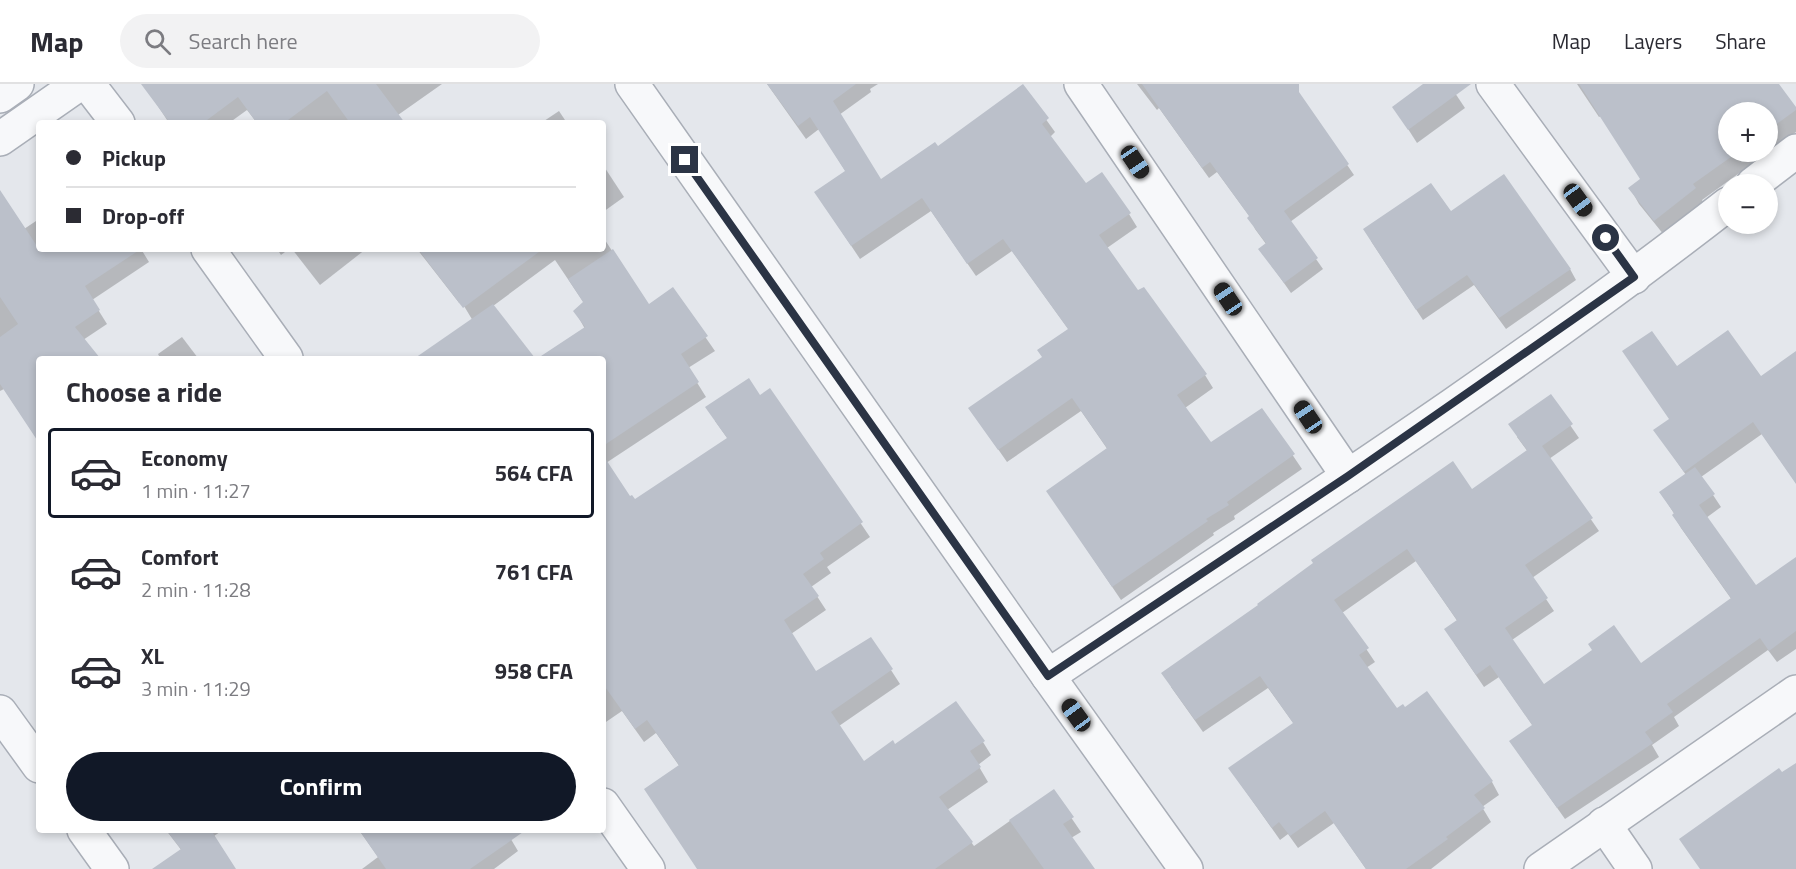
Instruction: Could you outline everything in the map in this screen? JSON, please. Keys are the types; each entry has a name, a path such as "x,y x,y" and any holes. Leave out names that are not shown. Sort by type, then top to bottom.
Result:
{"street":[{"path":"0,96 17,84"},
{"path":"0,139 79,84"},
{"path":"88,84 116,120"},
{"path":"632,84 1186,869"},
{"path":"1081,84 1348,476"},
{"path":"1493,84 1634,277"},
{"path":"1766,174 1796,151"},
{"path":"1048,676 1348,476 1634,277 1718,212"},
{"path":"210,252 285,356"},
{"path":"1541,869 1796,692"},
{"path":"0,711 36,762"},
{"path":"606,809 648,869"},
{"path":"1604,824 1635,869"},
{"path":"86,833 112,869"}],"building":[{"path":"141,84 376,84 403,120 348,120 327,91 288,120 255,120 238,97 207,120 168,120"},
{"path":"767,84 856,84 833,101 881,179 935,142 938,146 1023,84 1049,118 1042,124 1086,183 1102,172 1131,213 1099,235 1138,290 1144,287 1207,374 1177,395 1211,442 1262,408 1295,454 1227,502 1229,505 1206,519 1208,521 1112,587 1046,491 1107,448 1072,398 998,450 968,408 1042,357 1037,350 1068,329 1003,239 967,264 922,198 851,246 814,192 845,171 810,117 798,126"},
{"path":"1142,84 1299,84 1299,92 1349,164 1284,211 1318,258 1284,283 1258,249 1266,243 1247,218 1249,216 1210,162 1202,168"},
{"path":"1423,84 1471,84 1408,130 1392,107"},
{"path":"1579,84 1779,84 1796,107 1796,110 1778,123 1778,102 1718,102 1718,162 1724,162 1693,184 1696,188 1654,221 1628,188 1640,179"},
{"path":"1504,174 1571,269 1499,318 1467,275 1416,310 1363,229 1431,183 1451,211"},
{"path":"0,190 36,244 36,252 136,252 85,286 100,310 75,327 98,356 36,356 36,438 0,384 0,337 18,324 0,297"},
{"path":"613,249 649,304 673,287 708,336 681,354 699,382 606,444 606,356 541,356 585,327 573,311 583,302 568,279"},
{"path":"420,252 539,252 463,308"},
{"path":"493,304 533,356 418,356"},
{"path":"1728,330 1761,376 1796,351 1796,484 1753,422 1684,472 1653,430 1669,419 1622,351 1652,331 1677,366"},
{"path":"749,378 760,395 770,388 863,522 820,553 824,559 803,574 819,596 784,620 816,671 871,637 893,669 831,712 864,761 893,740 895,744 956,701 985,741 970,751 981,767 939,797 973,842 935,869 697,869 644,789 679,765 647,720 635,729 606,688 606,460 630,496 632,495 635,499 727,438 705,407"},
{"path":"1551,394 1573,424 1542,446 1593,518 1525,565 1548,598 1505,628 1544,684 1592,650 1588,644 1614,625 1641,663 1731,598 1672,515 1674,513 1659,492 1695,467 1715,494 1699,505 1756,585 1796,557 1796,631 1769,651 1760,638 1667,704 1673,712 1645,732 1653,743 1557,808 1509,741 1532,725 1490,665 1476,675 1444,629 1457,620 1407,549 1334,600 1369,648 1359,655 1397,708 1403,704 1405,707 1427,691 1493,781 1474,795 1485,808 1446,837 1448,839 1406,869 1366,869 1325,811 1290,836 1279,822 1272,828 1228,768 1293,723 1260,676 1195,720 1161,673 1258,605 1313,563 1311,560 1453,461 1472,489 1527,450 1508,424"},
{"path":"1796,763 1796,869 1700,869 1679,839 1779,768 1782,772"},
{"path":"1054,789 1074,817 1063,824 1095,869 1044,869 1009,820"},
{"path":"168,833 213,833 236,869 152,869 181,849"},
{"path":"361,833 522,833 470,869 386,869"}],"route":[{"path":"685,160 1048,676 1348,476 1634,277 1606,238"}]}
